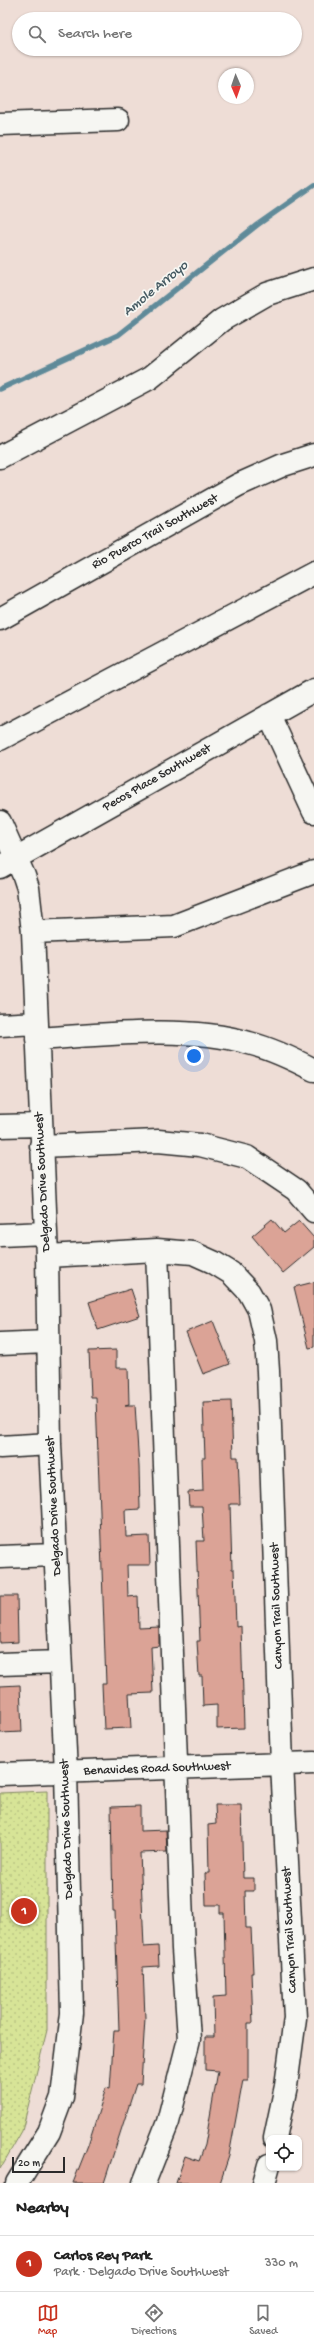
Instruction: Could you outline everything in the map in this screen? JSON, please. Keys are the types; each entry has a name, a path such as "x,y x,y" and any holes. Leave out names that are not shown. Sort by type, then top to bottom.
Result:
{"street":[{"path":"0,124 118,120"},
{"path":"0,457 150,378 222,320 267,294 314,279"},
{"name":"Rio Puerco Trail Southwest","path":"0,619 238,485 283,465 314,455"},
{"path":"0,739 314,573"},
{"name":"Pecos Place Southwest","path":"9,862 314,690"},
{"path":"268,715 314,812"},
{"name":"Delgado Drive Southwest","path":"0,822 9,862 28,888 33,932 46,1256 50,1444 66,1772 72,2013 67,2066 62,2097 49,2132 17,2183"},
{"path":"33,932 174,926 314,872"},
{"path":"0,1025 37,1031 153,1033 220,1037 249,1043 286,1056 314,1070"},
{"path":"0,1126 40,1135 158,1141 200,1145 247,1157 296,1190 314,1211"},
{"path":"0,1234 45,1233"},
{"path":"144,2183 168,2122 189,2039 176,1768 157,1250"},
{"name":"Canyon Trail Southwest","path":"46,1256 157,1250 193,1253 213,1262 231,1273 249,1292 259,1310 266,1341 268,1371 282,1764 295,2018 286,2086 276,2135"},
{"path":"0,1344 48,1342"},
{"path":"0,1447 50,1444"},
{"path":"0,1557 55,1555"},
{"path":"0,1664 60,1662"},
{"name":"Benavides Road Southwest","path":"0,1774 314,1763"},
{"path":"264,2183 267,2171"}],"green space":[{"path":"47,1791 47,2030 22,2131 0,2169 0,1793"}],"building":[{"path":"272,1219 284,1233 299,1221 314,1238 314,1247 283,1273 252,1236"},
{"path":"314,1282 314,1347 309,1348 294,1287"},
{"path":"131,1289 140,1316 98,1330 89,1302"},
{"path":"213,1321 230,1364 203,1374 186,1332"},
{"path":"116,1350 116,1368 128,1368 129,1404 125,1405 135,1405 139,1467 140,1509 125,1510 126,1537 149,1536 150,1565 127,1565 128,1597 138,1596 139,1628 159,1627 159,1646 151,1647 153,1693 129,1694 131,1728 104,1729 102,1684 106,1684 96,1397 91,1397 89,1351"},
{"path":"231,1401 233,1457 238,1457 240,1504 230,1504 232,1569 234,1569 236,1627 241,1626 244,1728 217,1729 217,1705 203,1706 202,1676 199,1676 197,1641 200,1641 196,1541 204,1541 202,1506 189,1506 188,1492 203,1491 202,1458 205,1458 203,1402"},
{"path":"0,1596 17,1596 18,1642 0,1643"},
{"path":"20,1685 22,1732 0,1733 0,1686"},
{"path":"215,1805 241,1805 243,1878 254,1878 254,1891 245,1891 246,1928 251,1928 253,1973 251,1973 253,2023 248,2023 248,2080 243,2080 229,2156 220,2183 176,2183 185,2156 199,2161 205,2145 218,2071 205,2070 205,2037 214,2037 213,1997 226,1996 224,1913 220,1913 220,1905 206,1905 205,1873 209,1873 208,1825 216,1824"},
{"path":"140,1806 140,1831 166,1830 167,1852 140,1853 144,1947 158,1946 159,1966 143,1967 145,2018 141,2084 136,2084 104,2183 73,2183 88,2145 106,2088 110,2089 114,2030 119,2030 115,1911 113,1911 111,1807"}],"waterway":[{"name":"Amole Arroyo","path":"0,389 118,335 257,225 314,185"}],"place":[{"name":"Carlos Rey Park","path":"24,1911"}]}
